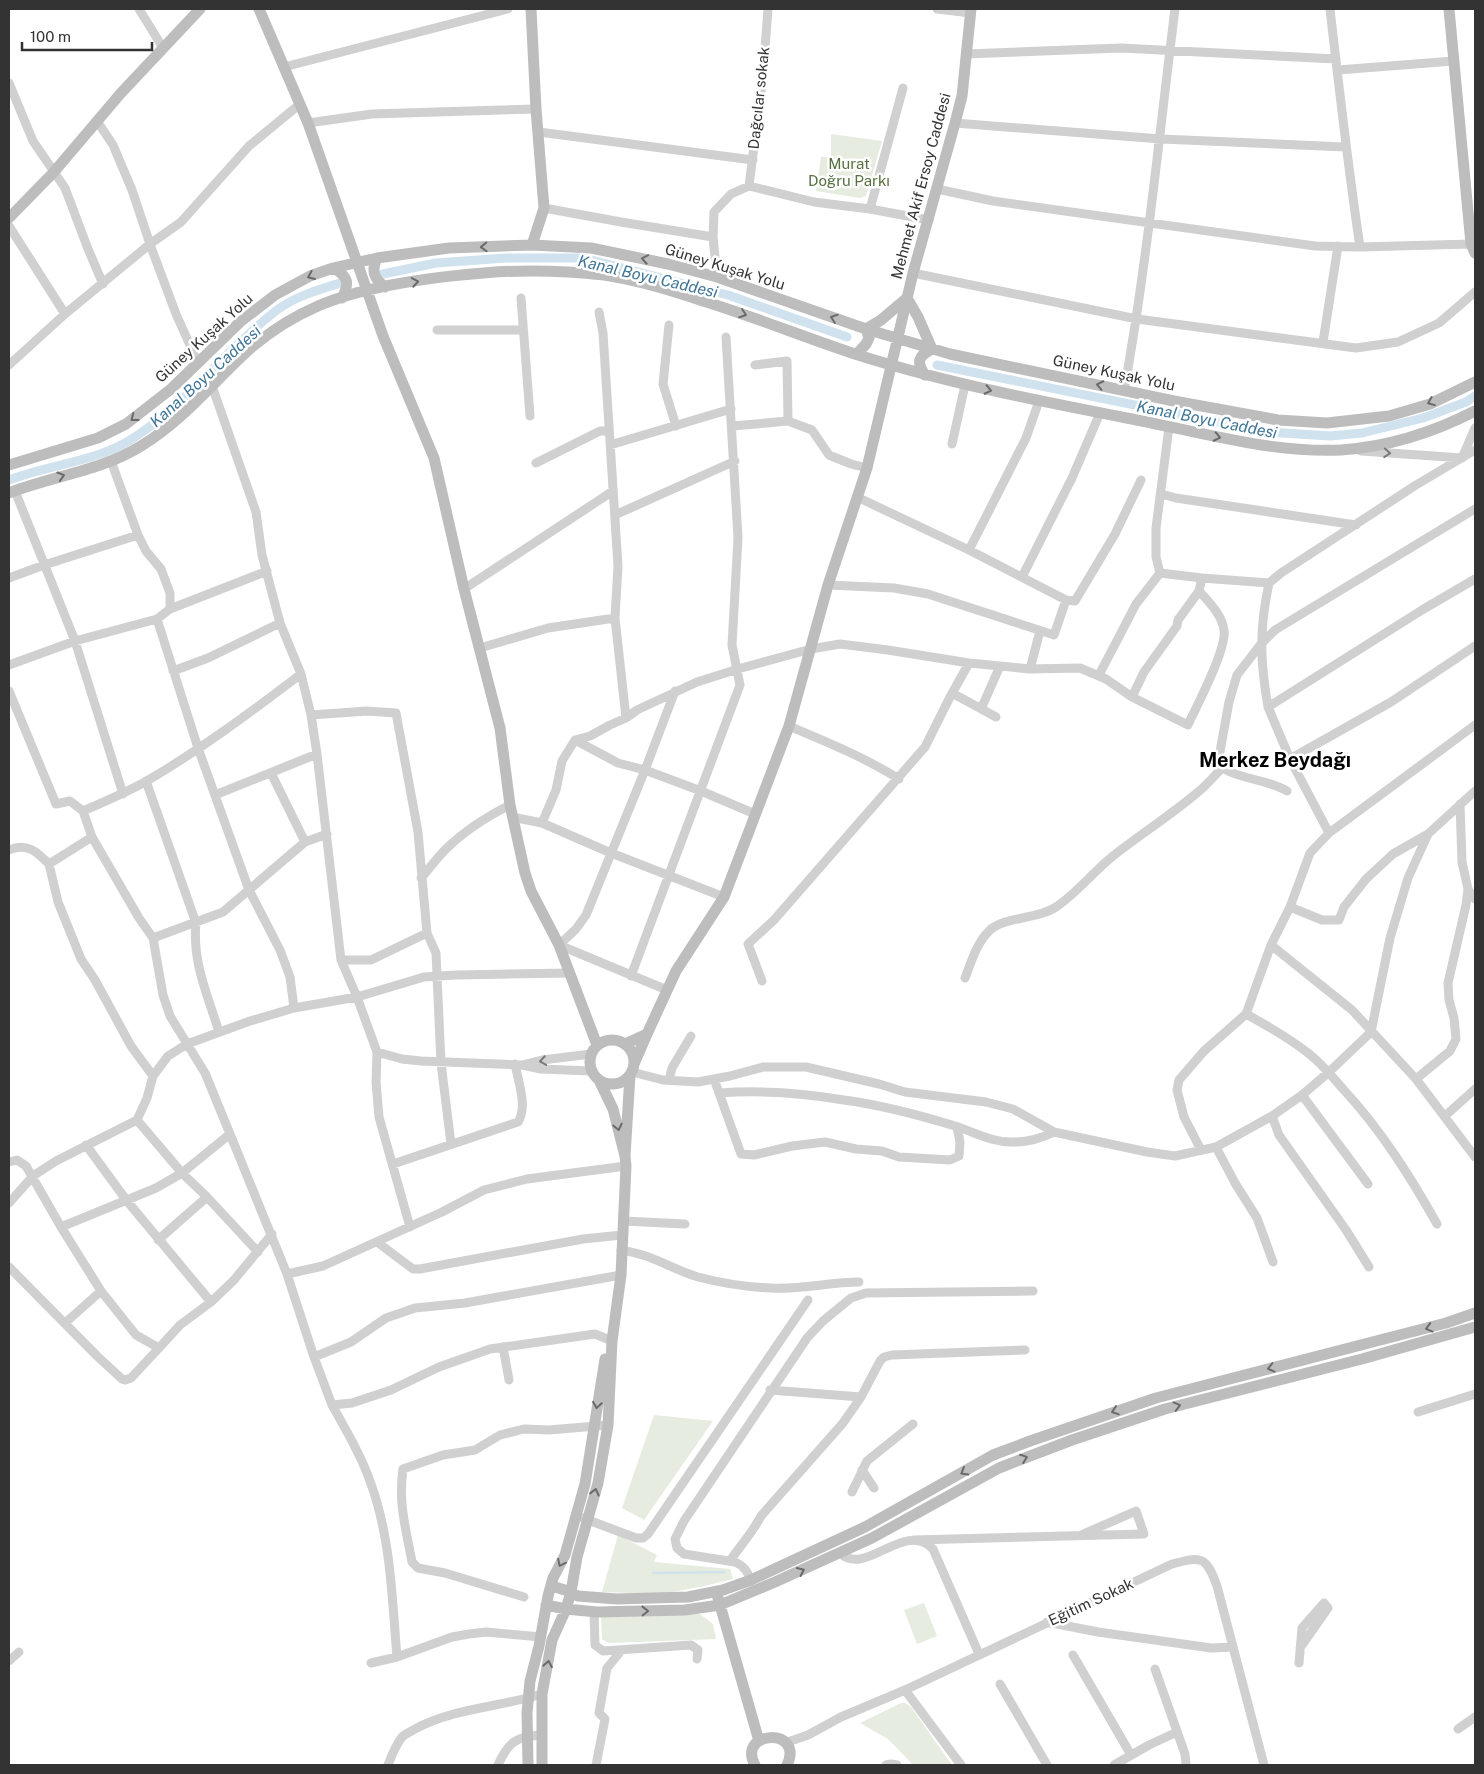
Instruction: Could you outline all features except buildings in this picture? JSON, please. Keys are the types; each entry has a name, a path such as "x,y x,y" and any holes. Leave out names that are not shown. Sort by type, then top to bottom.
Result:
{"main road":[{"path":"9,218 54,173 97,121 200,9"},
{"path":"259,9 308,123 383,336 434,458 464,589 500,728 510,805 519,851 531,891 559,946 569,973 594,1050 590,1064 591,1071 600,1082 613,1109 626,1161"},
{"path":"531,9 536,109 544,208 532,245"},
{"path":"1449,9 1474,247"},
{"name":"Mehmet Akif Ersoy Caddesi","path":"632,1070 676,971 724,897 789,726 828,585 867,468 913,273 956,123 962,96 971,11"},
{"name":"Güney Kuşak Yolu","path":"9,465 90,441 126,424 171,389 240,322 274,295 310,276 333,268 377,258 449,248 532,245 591,248 668,264 717,277 896,339 979,362 1278,420 1327,424 1389,416 1430,404 1475,382"},
{"path":"377,258 374,265 374,274 378,282 386,287"},
{"path":"333,268 342,273 346,280 346,289 342,298"},
{"path":"12,492 111,461 140,447 173,423 253,346 285,323 318,306 386,287 494,272 544,271 606,275 671,290 857,354 925,375 1039,401 1276,448 1338,450 1358,448 1420,435 1453,423 1475,411"},
{"path":"857,354 869,338 866,329 881,320 908,298 932,349 924,353 920,359 920,367 925,375"},
{"path":"624,1044 647,1034"},
{"path":"542,1765 542,1694 552,1640 566,1609 571,1592 577,1557 598,1483 608,1425 612,1340 621,1275 632,1070 631,1050 619,1041 611,1040 594,1050"},
{"path":"600,1082 614,1085 621,1083 632,1070"},
{"path":"552,1586 578,1596 617,1599 688,1597 716,1592 750,1580 865,1527 993,1455 1030,1441 1156,1398 1428,1328 1475,1313"},
{"path":"546,1605 594,1612 685,1610 720,1605 872,1538 999,1468 1072,1440 1165,1409 1362,1359 1475,1327"},
{"path":"528,1765 527,1735 530,1680 553,1578 565,1555 585,1484 604,1362 612,1340"},
{"path":"716,1592 751,1714 764,1739"},
{"path":"755,1765 752,1750 764,1739 775,1737 789,1756"}],"street":[{"path":"139,9 163,48"},
{"path":"284,67 508,9"},
{"name":"Dağcılar sokak","path":"749,186 763,75 768,9"},
{"path":"937,9 971,11"},
{"path":"1124,391 1137,318 1176,9"},
{"path":"1330,9 1345,147 1360,247"},
{"path":"966,54 1121,48 1336,59"},
{"path":"1338,70 1454,61"},
{"path":"9,84 33,140 65,188 103,284"},
{"path":"870,209 903,88"},
{"path":"9,365 65,314 150,244 181,222 250,146 300,104"},
{"path":"308,123 372,114 536,109"},
{"path":"97,121 113,145 132,190 176,314 198,363"},
{"path":"956,123 1160,139 1345,147"},
{"path":"539,132 753,160"},
{"path":"717,277 713,237 714,212 731,194 749,186 814,202 870,209 929,220"},
{"path":"937,189 993,201 1315,246 1474,247"},
{"path":"544,208 713,237"},
{"path":"9,226 65,314"},
{"path":"1323,342 1338,246"},
{"path":"913,273 1137,318 1356,348 1398,342 1439,323 1475,292"},
{"path":"521,298 530,416"},
{"path":"599,312 618,566 615,618 626,718"},
{"path":"669,325 663,384 676,426"},
{"path":"436,330 522,330"},
{"path":"631,976 740,685 732,645 738,538 732,409 726,337"},
{"path":"756,365 787,361 788,421"},
{"path":"952,444 965,385"},
{"path":"212,386 256,512 262,555 280,623 300,674 311,715 318,754 341,960 377,1052 376,1082 379,1117 410,1227"},
{"path":"970,550 1026,438 1039,401"},
{"path":"610,445 732,409"},
{"path":"1022,577 1072,478 1100,413"},
{"path":"733,426 788,421 812,430 829,455 867,468"},
{"path":"1160,573 1156,557 1156,528 1169,427"},
{"path":"1462,458 1475,428"},
{"path":"536,462 600,431 608,430"},
{"path":"1338,450 1462,458"},
{"path":"1160,573 1269,583 1416,484 1475,450"},
{"path":"111,461 138,535 146,551 161,569 170,593 170,609"},
{"path":"614,515 735,461"},
{"path":"857,497 970,550 1066,600 1075,602 1115,534 1141,480"},
{"path":"12,492 75,641 122,794"},
{"path":"464,589 613,492"},
{"path":"1161,494 1176,498 1356,525"},
{"path":"1287,791 1234,774 1222,768 1219,756 1228,702 1237,675 1261,644 1275,630 1475,510"},
{"path":"9,578 44,564 138,535"},
{"path":"9,666 75,641 157,619 170,609 267,572"},
{"path":"1098,675 1136,604 1160,573"},
{"path":"1132,697 1144,672 1199,591 1202,578"},
{"path":"1268,707 1422,610 1475,579"},
{"path":"1269,583 1262,622 1261,644 1268,707 1290,759 1329,833"},
{"path":"828,585 894,588 928,594 1054,635 1066,600"},
{"path":"542,822 556,790 562,761 575,740 590,736 610,724 626,718 637,710 697,682 811,649 840,644 969,663 1030,669 1080,668 1098,675 1132,697 1188,724 1222,648 1224,630 1215,610 1199,591"},
{"path":"480,648 548,628 615,618"},
{"path":"157,619 198,748 249,890 280,950 290,977 294,1008"},
{"path":"173,672 208,658 280,623"},
{"path":"1030,669 1040,631"},
{"path":"1290,759 1391,702 1475,646"},
{"path":"762,981 748,944 774,920 925,747 969,663"},
{"path":"981,708 1000,666"},
{"path":"82,811 122,794 146,781 198,748 300,674"},
{"path":"9,691 56,804 70,801 82,811 92,837 139,918 153,938 163,995 170,1016 205,1073 272,1234 332,1405 371,1483 389,1556 397,1657"},
{"path":"667,990 559,946 576,929 586,915 675,691"},
{"path":"952,693 996,717"},
{"path":"311,715 367,711 396,713 418,832 426,933 436,953 441,1063 451,1144"},
{"path":"1201,1150 1184,1117 1177,1090 1180,1080 1204,1051 1246,1014 1271,946 1290,907 1310,853 1329,833 1475,725"},
{"path":"789,726 845,749 899,779"},
{"path":"575,740 618,763 645,770 754,814"},
{"path":"215,795 318,754"},
{"path":"965,978 980,942 990,930 1000,924 1034,917 1054,908 1070,897 1098,869 1200,791 1222,768"},
{"path":"270,773 305,842"},
{"path":"146,781 196,923 194,942 198,968 219,1032"},
{"path":"1290,907 1322,920 1339,920 1344,907 1366,879 1393,854 1428,834 1475,791"},
{"path":"1416,1079 1450,1051 1456,1039 1448,983 1468,889 1462,862 1460,804"},
{"path":"422,878 444,850 463,834 483,819 510,805"},
{"path":"512,817 542,822 724,897"},
{"path":"153,938 223,912 305,842 327,834"},
{"path":"632,1070 669,1080 698,1082 763,1067 806,1067 905,1092 986,1102 1013,1109 1054,1132 1147,1152 1175,1156 1216,1147 1272,1116 1302,1095 1371,1032 1390,938 1408,878 1428,834"},
{"path":"49,864 92,837"},
{"path":"9,850 15,847 27,847 36,850 49,864 58,902 81,959 132,1046 153,1076"},
{"path":"1468,889 1475,899"},
{"path":"341,960 371,960 426,933"},
{"path":"1271,946 1352,1010 1416,1079 1446,1116 1475,1157"},
{"path":"9,1203 33,1176 86,1145 137,1120 147,1098 153,1076 168,1056 187,1044 250,1021 294,1008 357,997 424,978 437,976 569,973"},
{"path":"1246,1014 1280,1033 1308,1053 1328,1072 1367,1115 1410,1176 1437,1224"},
{"path":"669,1080 672,1068 691,1036"},
{"path":"377,1052 402,1060 441,1063 518,1064 594,1050"},
{"path":"518,1064 541,1069 591,1071"},
{"path":"393,1164 518,1122 522,1116 522,1098 518,1064"},
{"path":"714,1079 742,1154 754,1155 792,1146 825,1142 882,1151 899,1157 950,1160 959,1156 960,1142 957,1127"},
{"path":"1446,1116 1475,1088"},
{"path":"719,1093 750,1091 790,1093 844,1100 918,1116 990,1139 1014,1142 1042,1138 1054,1132"},
{"path":"1302,1095 1368,1184"},
{"path":"1272,1116 1279,1136 1346,1230 1369,1267"},
{"path":"137,1120 182,1173 258,1252"},
{"path":"61,1227 156,1188 182,1173 230,1134"},
{"path":"86,1145 158,1240 211,1302"},
{"path":"1216,1147 1235,1183 1257,1218 1273,1262"},
{"path":"9,1162 17,1160 26,1166 101,1291 136,1335 159,1348"},
{"path":"287,1274 323,1266 442,1212 484,1190 527,1179 626,1161"},
{"path":"158,1240 207,1197"},
{"path":"623,1221 685,1224"},
{"path":"9,1267 96,1356 125,1380 132,1378 180,1325 211,1302 234,1280 272,1234"},
{"path":"377,1242 413,1269 420,1270 583,1239 622,1235"},
{"path":"621,1250 650,1257 674,1269 698,1277 734,1284 771,1288 815,1287 841,1282 858,1282"},
{"path":"314,1357 351,1342 386,1318 415,1308 465,1303 621,1275"},
{"path":"65,1323 101,1291"},
{"path":"750,1580 742,1565 730,1561 684,1554 677,1548 675,1539 684,1521 806,1338 841,1305 859,1294 1033,1291"},
{"path":"576,1516 636,1538 643,1538 648,1534 808,1300"},
{"path":"332,1405 352,1403 391,1390 439,1367 490,1349 595,1334 612,1340"},
{"path":"503,1347 509,1380"},
{"path":"730,1561 745,1538 755,1528 761,1516 843,1423 862,1398 880,1361 887,1355 1025,1350"},
{"path":"770,1390 862,1398"},
{"path":"1418,1412 1475,1394"},
{"path":"852,1492 867,1461 913,1424"},
{"path":"524,1597 445,1573 418,1568 412,1562 402,1512 400,1488 403,1469 443,1455 475,1450 500,1435 524,1429 549,1430 608,1425"},
{"path":"862,1470 874,1488"},
{"path":"840,1553 846,1558 854,1560 864,1558 905,1541 914,1540 1144,1534 1136,1511 1081,1535"},
{"path":"914,1540 922,1541 932,1549 979,1654"},
{"name":"Eğitim Sokak","path":"789,1756 808,1735 841,1717 905,1690 1172,1564 1190,1559 1201,1560 1210,1567 1264,1765"},
{"path":"594,1612 595,1645 602,1651 691,1644 698,1650 697,1659"},
{"path":"1047,1622 1098,1632 1211,1648 1233,1647"},
{"path":"371,1663 397,1657 469,1634 486,1632 540,1637"},
{"path":"1299,1663 1300,1648"},
{"path":"596,1765 605,1719 599,1713 607,1668 621,1651"},
{"path":"9,1661 19,1652"},
{"path":"1073,1655 1131,1755"},
{"path":"1155,1669 1185,1754 1186,1765"},
{"path":"1000,1684 1047,1765"},
{"path":"905,1690 960,1765"},
{"path":"388,1765 394,1748 403,1736 428,1722 469,1710 542,1694"},
{"path":"1458,1729 1475,1717"},
{"path":"1114,1765 1149,1744 1177,1732"},
{"path":"498,1765 514,1740 527,1735 542,1735"},
{"path":"886,1765 897,1765"}],"green space":[{"name":"Murat Doğru Parkı","path":"831,134 882,141 866,196 860,198 816,191 821,157 831,157"},
{"path":"654,1415 713,1421 644,1520 622,1508"},
{"path":"618,1535 657,1555 654,1562 730,1569 733,1579 660,1594 602,1592"},
{"path":"924,1603 937,1636 917,1644 904,1610"},
{"path":"700,1614 713,1624 716,1639 608,1643 602,1639 601,1617"},
{"path":"901,1703 911,1707 952,1765 913,1765 888,1739 860,1723"}],"waterway":[{"name":"Kanal Boyu Caddesi","path":"383,274 436,263 506,258 583,258 728,295 847,337"},
{"name":"Kanal Boyu Caddesi","path":"9,480 105,452 135,437 180,401 274,312 296,299 340,283"},
{"name":"Kanal Boyu Caddesi","path":"937,365 1268,432 1330,436 1362,433 1423,418 1466,402 1475,396"},
{"path":"653,1573 724,1572"}],"district":[{"name":"Merkez Beydağı","path":"1275,760"}]}
